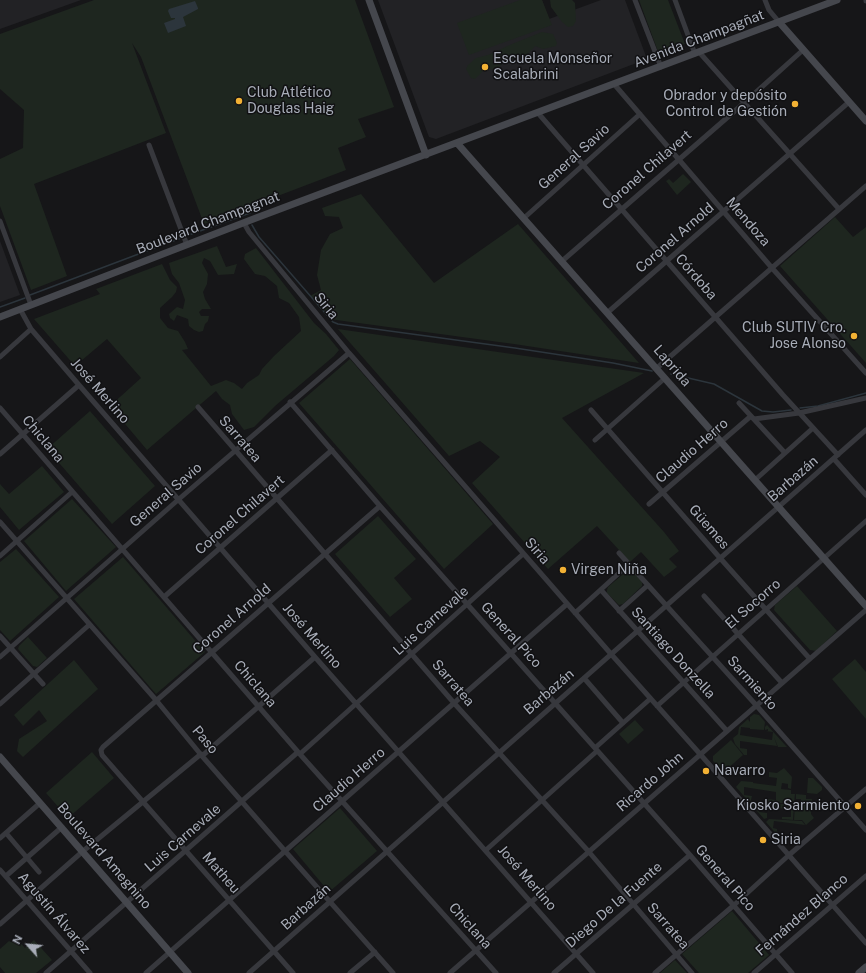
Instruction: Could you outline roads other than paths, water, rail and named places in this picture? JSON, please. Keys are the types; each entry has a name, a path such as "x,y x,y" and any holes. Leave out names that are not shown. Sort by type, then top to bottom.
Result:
{"main road":[{"path":"369,0 426,155"},
{"name":"Avenida Champagñat","path":"426,155 779,22 824,2 837,0"},
{"path":"779,22 866,122"},
{"name":"Laprida","path":"457,144 657,368 720,442 866,606"},
{"name":"Boulevard Champagnat","path":"0,317 426,155"},
{"name":"Boulevard Ameghino","path":"0,757 188,973"},
{"path":"859,973 866,967"}],"street":[{"path":"635,0 661,67"},
{"path":"675,0 697,53 839,209"},
{"path":"765,0 769,10 779,22"},
{"name":"Coronel Chilavert","path":"561,262 803,50"},
{"name":"Mendoza","path":"614,84 723,212 866,373"},
{"name":"Coronel Arnold","path":"607,313 849,102"},
{"name":"Córdoba","path":"538,113 813,428 866,495"},
{"name":"General Savio","path":"524,218 640,114"},
{"path":"149,145 188,246"},
{"path":"657,368 866,186"},
{"path":"0,221 31,305"},
{"name":"Siria","path":"244,223 348,352 650,699 866,943"},
{"name":"José Merlino","path":"20,309 31,329 79,385 315,657 593,973"},
{"path":"0,357 31,329"},
{"name":"General Savio","path":"0,657 348,352"},
{"path":"595,440 665,378"},
{"path":"0,454 79,385"},
{"path":"752,417 800,413 866,398"},
{"name":"General Pico","path":"290,402 380,506 690,854 792,973"},
{"path":"739,403 785,453"},
{"name":"Sarratea","path":"198,407 454,703 589,852 692,973"},
{"name":"Chiclana","path":"0,408 342,802 496,973"},
{"name":"Güemes","path":"591,410 720,558 810,658"},
{"name":"Claudio Herro","path":"649,504 720,442 752,417"},
{"path":"755,480 813,428"},
{"name":"Barbazán","path":"249,973 498,752 866,430"},
{"path":"861,434 866,440"},
{"name":"Coronel Chilavert","path":"164,597 332,450"},
{"path":"0,556 72,492"},
{"name":"Coronel Arnold","path":"101,750 156,700 269,604 380,506"},
{"name":"El Socorro","path":"657,706 866,521"},
{"name":"Paso","path":"0,522 156,700 201,755 393,973"},
{"name":"Sarmiento","path":"619,553 713,656 866,830"},
{"name":"Luis Carnevale","path":"46,973 412,654 523,554"},
{"path":"575,613 629,564"},
{"path":"619,611 648,585"},
{"name":"Santiago Donzella","path":"601,590 727,731"},
{"path":"704,596 782,683"},
{"name":"Claudio Herro","path":"146,973 567,604"},
{"name":"Ricardo John","path":"450,973 866,610"},
{"path":"0,704 89,625"},
{"path":"0,636 43,684"},
{"path":"0,924 82,852 201,755 315,657"},
{"path":"584,678 623,723"},
{"path":"486,850 542,801 650,699"},
{"name":"Matheu","path":"101,750 102,754 293,973"},
{"path":"655,973 866,789"},
{"path":"0,838 40,803"},
{"path":"6,876 62,827"},
{"path":"6,833 39,872"},
{"name":"Diego De la Fuente","path":"554,973 690,854"},
{"name":"Agustín Álvarez","path":"0,870 90,973"},
{"name":"Fernández Blanco","path":"754,973 866,876"},
{"path":"350,973 375,952"}],"waterway":[{"path":"257,210 262,208"},
{"path":"186,236 250,213"},
{"path":"252,225 259,237 333,322 338,324 515,348 613,363 652,371"},
{"path":"30,295 181,238"},
{"path":"0,307 25,298"},
{"path":"671,374 714,384 762,411 773,412 791,410"},
{"path":"800,408 818,406 866,393"}],"place":[{"name":"Escuela Monseñor Scalabrini","path":"485,67"},
{"name":"Club Atlético Douglas Haig","path":"239,101"},
{"name":"Obrador y depósito Control de Gestión","path":"795,104"},
{"name":"Club SUTIV Cro. Jose Alonso","path":"854,336"},
{"name":"Virgen Niña","path":"563,570"},
{"name":"Navarro","path":"706,771"},
{"name":"Kiosko Sarmiento","path":"858,806"},
{"name":"Siria","path":"763,840"}]}
